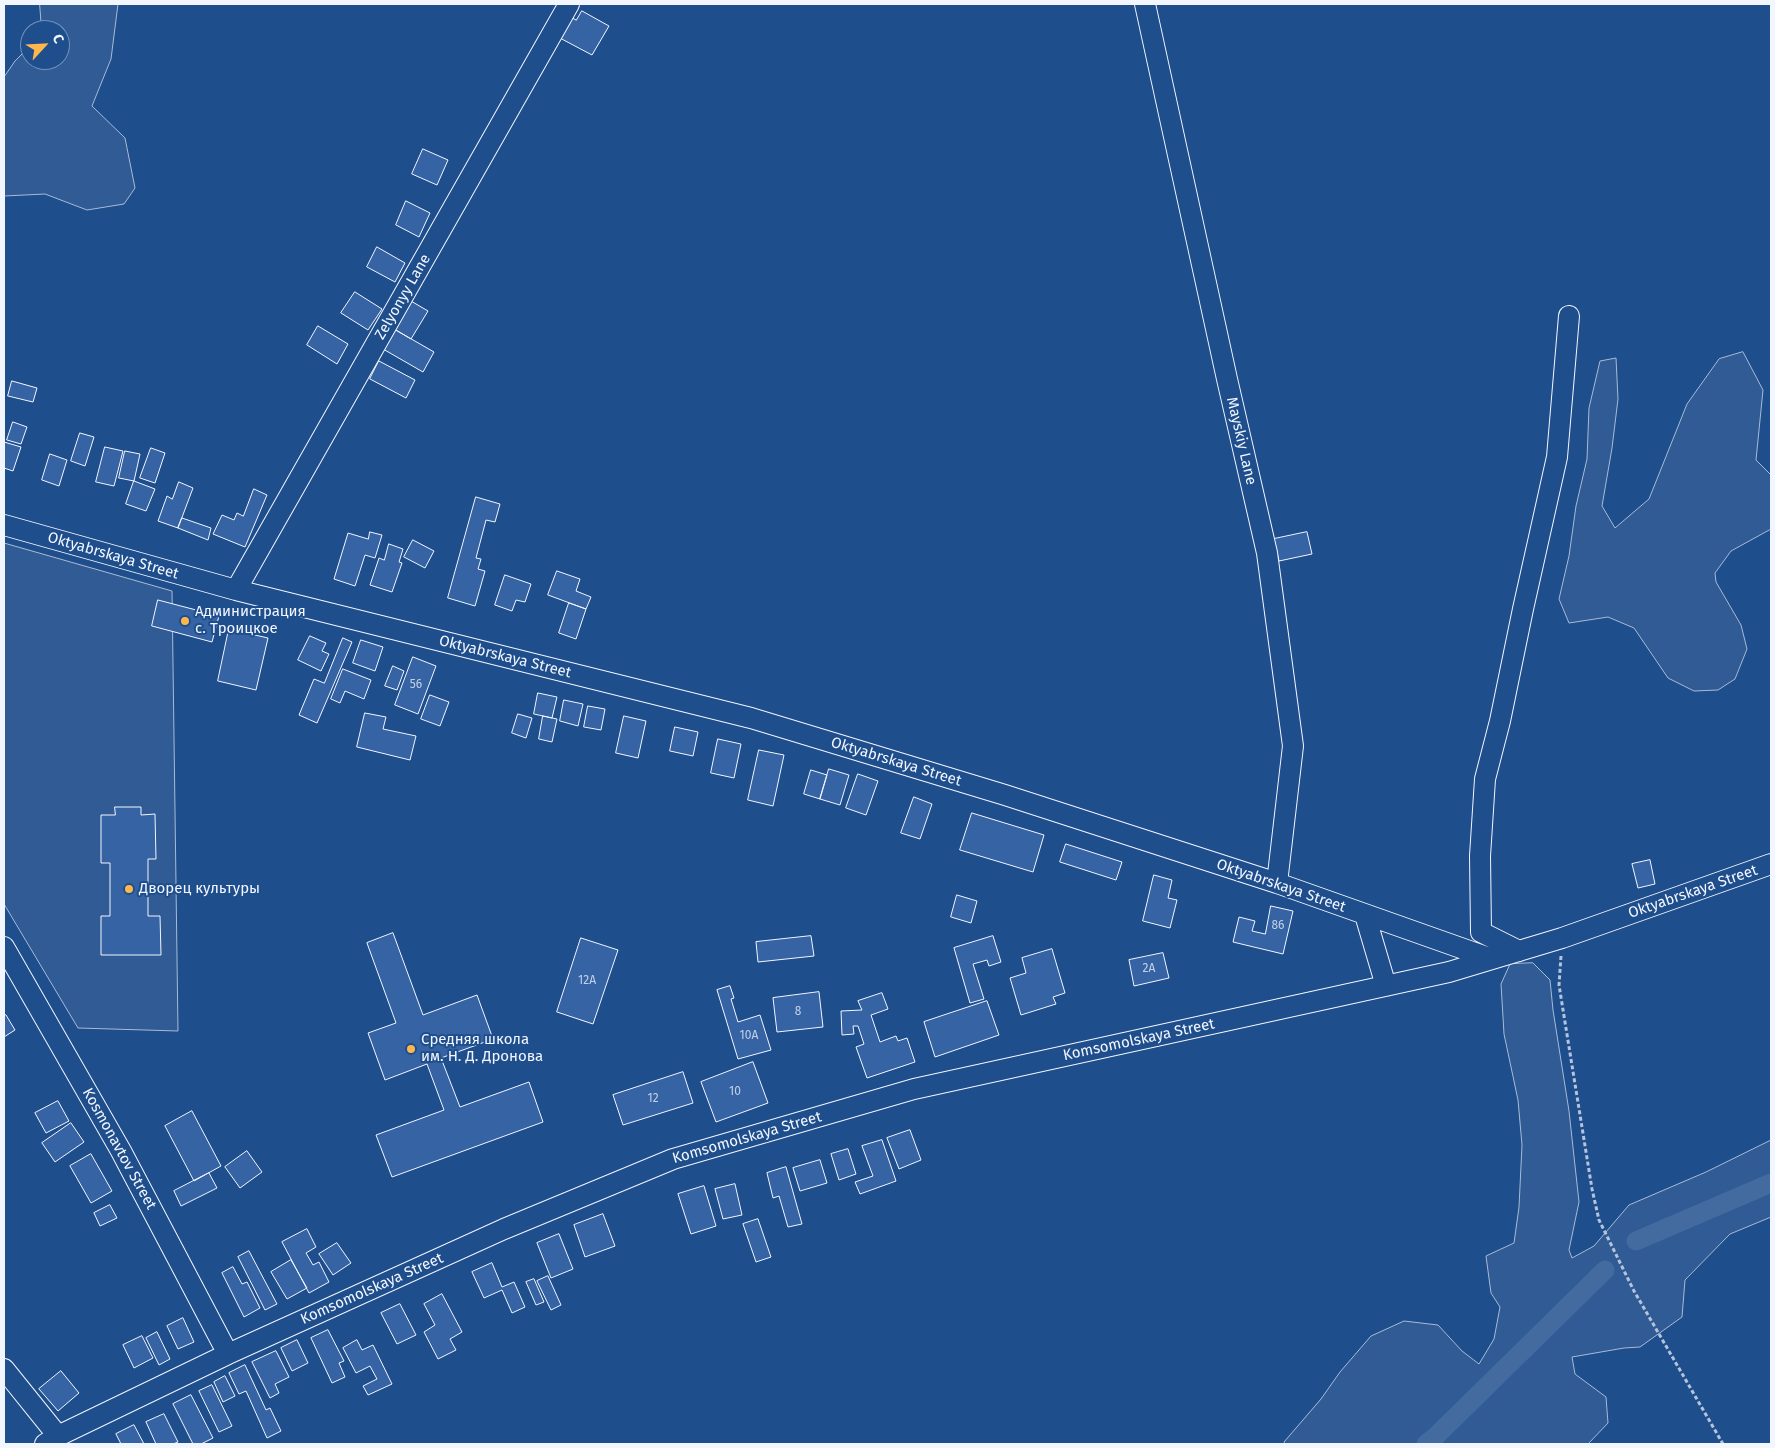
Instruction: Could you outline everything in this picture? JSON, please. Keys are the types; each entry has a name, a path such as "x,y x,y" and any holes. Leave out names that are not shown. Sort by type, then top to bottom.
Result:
{"street":[{"name":"Zelyonyy Lane","path":"236,590 570,4"},
{"name":"Mayskiy Lane","path":"1145,4 1229,389 1267,553 1293,746 1277,884"},
{"path":"1482,932 1480,856 1485,779 1500,721 1557,457 1569,316"},
{"name":"Oktyabrskaya Street","path":"4,525 236,590 751,718 1005,795 1277,884 1492,959 1562,938 1771,864"},
{"path":"1366,915 1386,986"},
{"path":"1461,948 1482,932"},
{"path":"1482,932 1519,951"},
{"name":"Kosmonavtov Street","path":"4,948 121,1151 228,1354"},
{"name":"Komsomolskaya Street","path":"51,1440 228,1354 504,1229 673,1159 914,1089 1449,972 1492,959"},
{"path":"4,1369 51,1440"}],"path":[{"path":"1562,938 1559,985 1592,1189 1599,1220 1634,1291 1723,1444"}],"shaded area":[{"path":"40,4 118,4 111,59 92,106 125,138 135,188 124,204 87,210 45,194 4,196 4,77 20,56 20,70 70,70 70,20 41,20"},
{"path":"1743,352 1763,390 1756,460 1771,475 1771,529 1731,551 1715,573 1716,582 1741,625 1747,649 1735,679 1718,690 1694,691 1668,678 1634,628 1608,617 1569,623 1559,599 1569,556 1576,506 1587,459 1589,408 1600,361 1616,358 1618,399 1602,506 1615,528 1649,499 1687,404 1719,359"},
{"path":"4,543 172,591 178,1031 78,1028 4,904"},
{"path":"1533,963 1550,980 1569,1111 1579,1202 1569,1250 1572,1258 1594,1246 1629,1205 1706,1172 1771,1140 1771,1217 1730,1234 1685,1280 1682,1317 1640,1347 1572,1357 1575,1374 1606,1397 1608,1423 1588,1444 1285,1444 1284,1442 1371,1336 1404,1321 1438,1325 1462,1351 1479,1364 1494,1339 1500,1307 1491,1293 1486,1256 1514,1243 1519,1207 1522,1145 1518,1100 1504,1034 1501,984 1510,964"}],"building":[{"path":"582,11 609,26 592,55 558,37 569,16 576,20"},
{"path":"423,149 448,160 437,185 412,174"},
{"path":"406,201 430,213 419,237 396,225"},
{"path":"377,247 405,263 395,282 367,267"},
{"path":"355,292 382,309 368,330 341,313"},
{"path":"411,301 428,311 411,339 394,329"},
{"path":"318,326 348,344 337,364 307,345"},
{"path":"394,329 434,352 423,372 383,349"},
{"path":"379,361 415,380 406,398 370,379"},
{"path":"12,381 37,388 33,402 8,396"},
{"path":"13,422 27,427 21,444 7,440"},
{"path":"80,433 94,437 85,466 71,461"},
{"path":"4,442 21,447 13,471 4,468"},
{"path":"105,447 123,451 114,486 96,482"},
{"path":"151,448 165,453 155,483 140,478"},
{"path":"125,451 140,454 134,481 119,478"},
{"path":"50,454 67,460 59,486 42,480"},
{"path":"134,481 155,489 146,511 126,504"},
{"path":"179,482 193,488 178,528 158,521 167,496 172,499"},
{"path":"254,489 267,495 245,547 213,534 222,515 234,520 237,513 243,516"},
{"path":"476,497 500,504 495,522 486,520 476,558 481,559 478,569 485,571 475,606 448,598"},
{"path":"182,518 211,528 208,540 178,528"},
{"path":"370,532 382,535 375,558 365,555 355,586 334,579 348,533 368,539"},
{"path":"1307,532 1312,554 1279,561 1274,539"},
{"path":"413,540 434,551 425,568 404,557"},
{"path":"389,544 403,549 399,562 402,563 392,592 370,585 379,558 384,560"},
{"path":"557,571 580,579 576,591 591,597 586,609 548,595"},
{"path":"505,575 531,584 525,602 516,600 512,611 495,605"},
{"name":"Администрация с. Троицкое","path":"158,600 219,616 212,642 152,626"},
{"path":"569,603 586,609 576,639 559,633"},
{"path":"229,629 268,638 256,690 218,681"},
{"path":"310,636 326,643 322,651 329,654 321,671 298,660"},
{"path":"343,638 352,642 317,723 299,715 314,679 324,683"},
{"path":"361,640 383,647 375,671 353,663"},
{"path":"413,657 436,666 418,714 395,705"},
{"path":"393,666 404,671 397,690 385,686"},
{"path":"343,669 371,680 364,699 345,691 340,703 331,699"},
{"path":"538,693 557,697 552,718 534,714"},
{"path":"430,695 449,702 440,726 421,719"},
{"path":"564,700 583,704 578,726 560,721"},
{"path":"588,706 605,709 601,730 584,727"},
{"path":"365,713 386,717 383,729 416,736 410,760 357,747"},
{"path":"518,714 532,718 526,738 512,733"},
{"path":"543,716 557,719 552,742 539,739"},
{"path":"624,716 646,721 638,758 616,753"},
{"path":"675,727 698,732 693,756 670,751"},
{"path":"718,739 741,744 734,778 711,773"},
{"path":"759,750 784,755 773,806 748,800"},
{"path":"829,769 849,775 840,805 820,799"},
{"path":"811,770 827,775 820,799 804,794"},
{"path":"858,774 878,781 866,815 846,808"},
{"path":"914,797 932,804 920,839 901,833"},
{"name":"Дворец культуры","path":"115,807 141,807 141,815 155,814 156,859 148,859 148,916 160,916 161,955 101,955 101,916 110,916 110,863 101,863 101,815 115,815"},
{"path":"972,813 1044,835 1033,872 960,850"},
{"path":"1066,844 1122,862 1116,880 1060,862"},
{"path":"1650,860 1655,884 1638,888 1632,864"},
{"path":"1154,875 1172,880 1168,898 1177,900 1170,928 1143,921"},
{"path":"957,895 977,901 971,923 951,917"},
{"path":"1271,906 1293,911 1283,954 1233,942 1239,917 1255,921 1252,931 1265,934"},
{"path":"393,933 423,1015 477,995 493,1039 441,1058 460,1107 529,1082 543,1122 392,1177 376,1135 444,1110 427,1064 385,1080 368,1033 396,1023 367,943"},
{"path":"811,936 814,956 758,962 756,942"},
{"path":"993,936 1001,962 989,966 987,960 973,964 984,999 970,1003 954,948"},
{"path":"581,938 618,950 593,1024 557,1012"},
{"path":"1052,949 1065,993 1053,997 1056,1004 1021,1015 1010,978 1026,973 1022,958"},
{"path":"1163,953 1169,978 1134,986 1129,960"},
{"path":"730,986 734,998 731,999 738,1022 760,1015 771,1050 738,1059 717,990"},
{"path":"819,992 823,1027 777,1032 773,998"},
{"path":"882,993 888,1009 871,1015 880,1042 896,1036 898,1041 907,1038 915,1062 867,1078 856,1047 864,1044 858,1026 853,1026 854,1034 842,1035 841,1011 862,1010 858,1001"},
{"path":"987,1001 999,1035 935,1057 924,1022"},
{"path":"6,1015 15,1030 4,1037 4,1016"},
{"path":"753,1062 768,1103 716,1122 701,1082"},
{"path":"683,1072 693,1103 623,1125 613,1095"},
{"path":"58,1101 69,1121 46,1133 35,1113"},
{"path":"192,1111 221,1166 194,1181 165,1126"},
{"path":"71,1123 84,1142 55,1162 42,1143"},
{"path":"910,1130 921,1160 899,1169 887,1138"},
{"path":"882,1140 896,1181 860,1194 855,1182 873,1176 862,1146"},
{"path":"848,1149 856,1174 839,1180 831,1154"},
{"path":"247,1151 262,1172 240,1188 225,1167"},
{"path":"91,1154 112,1191 91,1203 70,1166"},
{"path":"820,1160 827,1183 800,1191 793,1168"},
{"path":"786,1167 802,1224 788,1227 779,1196 773,1198 767,1173"},
{"path":"209,1173 217,1188 181,1206 174,1191"},
{"path":"735,1184 742,1215 723,1219 715,1189"},
{"path":"704,1186 716,1226 691,1234 678,1194"},
{"path":"110,1205 117,1218 100,1226 94,1213"},
{"path":"603,1214 615,1246 585,1257 574,1225"},
{"path":"758,1219 771,1257 756,1262 743,1224"},
{"path":"307,1229 316,1247 306,1253 313,1265 319,1262 329,1282 309,1293 282,1242"},
{"path":"559,1234 573,1269 551,1278 537,1243"},
{"path":"337,1243 351,1263 333,1275 319,1254"},
{"path":"249,1251 277,1304 265,1310 238,1257"},
{"path":"291,1260 307,1288 287,1299 271,1272"},
{"path":"492,1263 502,1287 514,1282 525,1307 512,1313 502,1290 484,1298 472,1272"},
{"path":"233,1267 242,1284 247,1282 260,1308 244,1317 222,1273"},
{"path":"548,1276 561,1305 551,1310 537,1281"},
{"path":"534,1279 544,1302 536,1305 526,1282"},
{"path":"442,1294 462,1332 450,1339 456,1350 438,1359 424,1332 435,1325 424,1304"},
{"path":"400,1304 416,1335 397,1344 381,1313"},
{"path":"183,1318 194,1342 178,1349 167,1326"},
{"path":"328,1330 344,1361 339,1363 345,1377 332,1383 311,1338"},
{"path":"157,1332 170,1359 159,1365 146,1338"},
{"path":"142,1336 153,1358 134,1368 123,1345"},
{"path":"297,1340 308,1363 292,1371 281,1348"},
{"path":"357,1340 362,1350 373,1345 392,1384 368,1395 363,1386 377,1379 370,1366 356,1373 343,1348"},
{"path":"276,1351 289,1377 275,1384 279,1393 270,1398 252,1362"},
{"path":"245,1365 266,1410 270,1408 281,1431 267,1438 246,1391 239,1394 229,1373"},
{"path":"61,1371 79,1393 58,1411 39,1389"},
{"path":"225,1376 235,1396 223,1402 214,1382"},
{"path":"212,1385 232,1426 219,1432 199,1391"},
{"path":"191,1395 213,1438 201,1444 193,1444 173,1404"},
{"path":"164,1414 178,1442 173,1444 156,1444 146,1422"},
{"path":"134,1425 144,1444 121,1444 116,1434"}],"waterway":[{"path":"1636,1241 1771,1183"},
{"path":"1426,1444 1605,1270"}],"place":[{"name":"Администрация с. Троицкое","path":"185,621"},
{"name":"Дворец культуры","path":"129,889"},
{"name":"Средняя школа им. Н. Д. Дронова","path":"411,1049"}]}
